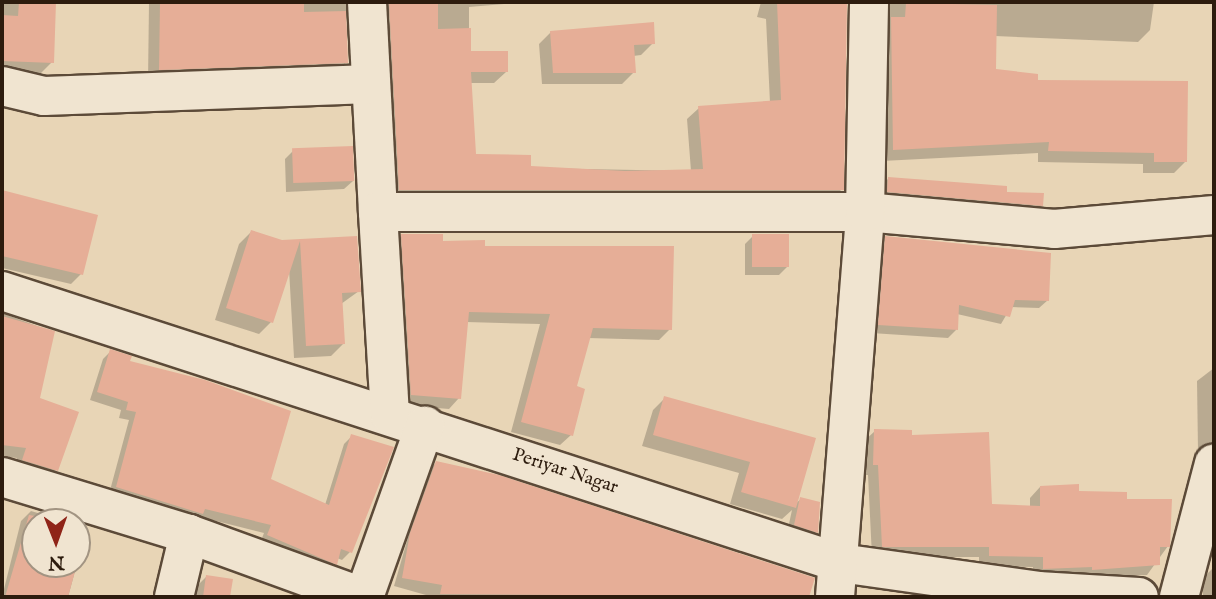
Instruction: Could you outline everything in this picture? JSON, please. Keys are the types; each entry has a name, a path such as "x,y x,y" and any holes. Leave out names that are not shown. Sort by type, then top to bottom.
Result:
{"street":[{"path":"4,485 189,534 363,597 407,420 378,212 367,2"},
{"path":"837,580 865,212 869,2"},
{"path":"2,86 44,96 371,84"},
{"path":"378,212 865,212 1054,229 1214,215"},
{"name":"Periyar Nagar","path":"2,291 407,420 837,580 1139,597"},
{"path":"1179,597 1214,464"},
{"path":"174,597 189,534"}],"building":[{"path":"19,2 56,2 54,63 2,61 2,15 18,16"},
{"path":"160,2 304,2 304,12 346,11 348,63 159,70"},
{"path":"389,2 438,2 438,29 471,28 471,51 508,51 508,72 471,72 476,154 531,155 531,166 625,171 703,169 698,106 781,100 777,2 847,2 844,190 399,190"},
{"path":"906,3 997,5 996,69 1038,74 1038,80 1188,81 1187,162 1154,162 1154,153 1048,151 1049,142 893,150 891,17 905,17"},
{"path":"654,22 655,44 634,45 636,73 553,73 550,31"},
{"path":"353,146 354,181 293,183 292,148"},
{"path":"888,177 1007,186 1007,192 1044,193 1043,206 887,192"},
{"path":"2,190 98,215 83,275 2,256"},
{"path":"251,230 282,240 357,236 361,292 342,293 345,344 306,346 300,241 273,323 226,308"},
{"path":"401,234 443,234 443,241 485,240 485,246 674,246 672,330 593,328 577,386 585,389 573,436 521,422 550,314 469,312 461,399 411,395"},
{"path":"752,234 789,234 789,267 752,267"},
{"path":"885,236 1051,253 1049,301 1015,300 1010,317 959,305 958,330 878,325"},
{"path":"2,316 55,331 40,398 79,412 58,471 22,460 26,448 2,445"},
{"path":"110,349 132,356 130,361 205,380 291,411 271,479 329,505 351,434 394,447 352,553 341,549 337,565 267,535 271,525 205,509 203,514 116,487 136,412 126,410 128,402 97,392"},
{"path":"664,396 816,438 796,508 741,492 750,462 653,435"},
{"path":"874,429 912,430 912,435 989,432 992,504 1040,506 1040,486 1079,484 1079,491 1127,492 1127,499 1172,499 1170,547 1160,547 1160,565 1092,570 1092,567 1043,569 1043,557 989,556 989,547 882,547 878,465 873,465"},
{"path":"436,461 499,475 815,578 809,597 440,594 442,585 402,578 410,533"},
{"path":"800,497 820,502 818,533 794,525"},
{"path":"21,542 21,578 73,578 68,597 5,597"},
{"path":"206,575 233,579 230,597 203,597"}]}
